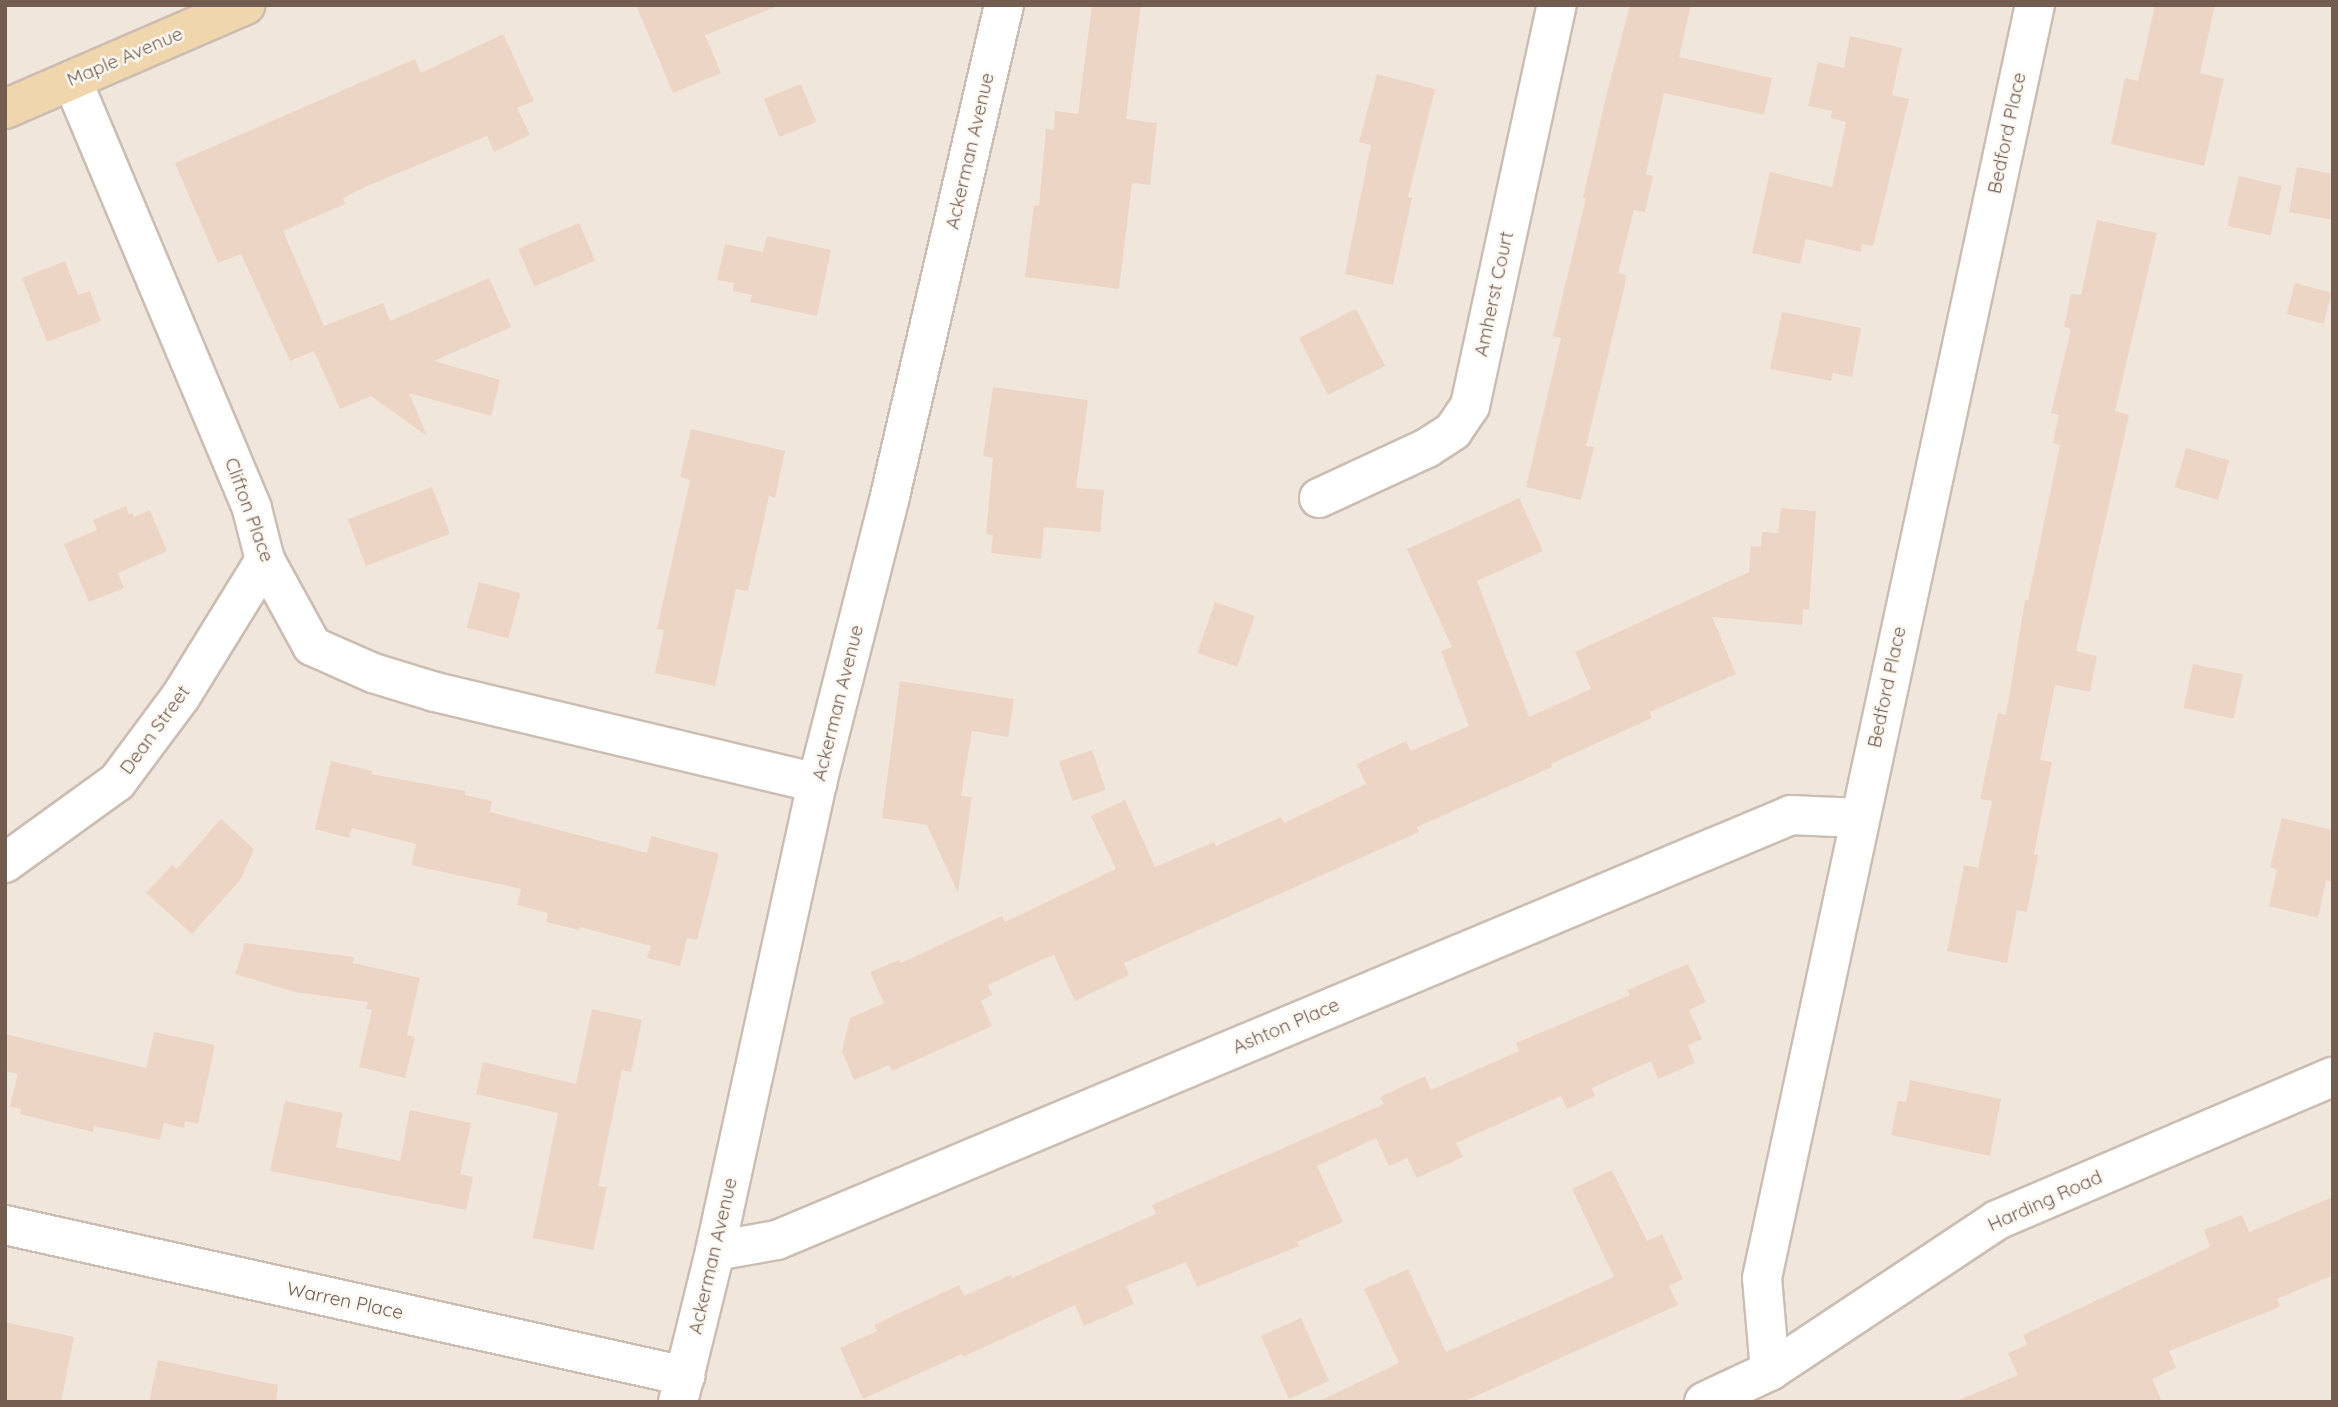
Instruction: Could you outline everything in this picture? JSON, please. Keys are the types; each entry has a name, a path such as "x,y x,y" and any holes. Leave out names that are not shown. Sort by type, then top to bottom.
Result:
{"main road":[{"name":"Maple Avenue","path":"5,109 245,5"}],"street":[{"name":"Ackerman Avenue","path":"681,1389 715,1251 817,783 890,496 1004,5"},
{"name":"Amherst Court","path":"1319,498 1427,449 1453,431 1470,406 1558,5"},
{"name":"Bedford Place","path":"1770,1371 1762,1278 2035,5"},
{"name":"Clifton Place","path":"72,80 252,509 265,560 312,646 373,673 435,692 817,783"},
{"name":"Dean Street","path":"5,863 117,782 181,696 265,560"},
{"name":"Ashton Place","path":"715,1251 777,1240 1791,815 1859,818"},
{"name":"Harding Road","path":"1704,1402 1770,1371 1997,1220 2333,1077"},
{"name":"Warren Place","path":"5,1226 681,1389"}],"shaded area":[{"path":"5,5 2333,5 2333,1402 5,1402"}],"building":[{"path":"636,5 775,7 705,35 721,73 673,93"},
{"path":"1092,5 1141,5 1126,119 1157,123 1150,185 1132,183 1119,289 1025,277 1034,205 1039,206 1046,129 1054,130 1055,111 1078,114"},
{"path":"1630,5 1691,5 1679,57 1772,78 1764,115 1664,93 1646,174 1653,176 1645,212 1634,210 1618,273 1626,275 1625,285 1586,446 1594,447 1581,500 1526,487 1561,338 1553,336 1586,198 1583,198 1606,97"},
{"path":"2155,5 2215,5 2200,73 2224,79 2204,166 2111,144 2125,78 2138,81"},
{"path":"503,34 534,101 517,108 530,135 494,152 487,136 365,187 343,198 345,204 283,231 324,326 383,303 390,321 489,278 511,327 434,361 500,380 491,416 409,393 427,436 371,396 340,409 314,351 290,361 241,254 218,263 175,163 415,59 421,73"},
{"path":"1850,36 1902,48 1892,95 1909,99 1873,246 1862,244 1861,252 1806,239 1800,264 1752,253 1770,172 1832,187 1846,122 1831,118 1832,111 1808,106 1818,62 1844,68"},
{"path":"1377,74 1435,89 1408,197 1412,198 1393,285 1345,274 1371,145 1359,142"},
{"path":"801,84 816,122 779,137 764,99"},
{"path":"2297,167 2333,174 2333,220 2289,212"},
{"path":"2239,176 2282,186 2270,236 2228,226"},
{"path":"2097,220 2157,233 2115,411 2129,415 2076,651 2097,656 2090,692 2055,685 2040,760 2052,762 2034,854 2038,855 2027,912 2017,910 2007,963 1947,951 1964,865 1978,868 1992,801 1980,799 1998,713 2006,715 2025,600 2028,600 2060,445 2053,443 2059,415 2051,413 2071,329 2064,327 2071,294 2081,295"},
{"path":"579,223 595,261 534,287 518,249"},
{"path":"767,236 831,250 817,316 750,302 752,295 733,291 734,283 717,280 725,244 763,252"},
{"path":"65,261 78,295 90,291 101,321 47,342 22,278"},
{"path":"2295,283 2332,293 2323,324 2287,314"},
{"path":"1356,309 1385,366 1328,395 1299,338"},
{"path":"1782,312 1861,328 1852,377 1833,373 1831,381 1770,369"},
{"path":"993,387 1088,400 1076,488 1104,490 1100,532 1044,527 1041,559 991,553 993,535 986,534 993,458 983,456"},
{"path":"691,429 785,451 775,498 769,496 748,591 736,589 715,686 655,673 664,630 657,629 690,480 680,477"},
{"path":"2186,448 2229,460 2218,500 2175,487"},
{"path":"432,487 450,534 366,566 348,519"},
{"path":"1519,498 1543,551 1477,581 1529,717 1591,689 1575,652 1749,572 1751,546 1761,547 1762,532 1778,533 1781,508 1816,511 1809,610 1803,609 1802,625 1712,617 1736,674 1650,712 1652,718 1551,764 1552,767 1417,827 1419,832 1124,963 1129,975 1075,1001 1054,955 1043,959 988,985 992,995 981,1001 992,1026 892,1071 889,1065 854,1080 842,1051 850,1018 884,1003 870,972 899,960 901,963 1002,916 1005,922 1116,869 1091,816 1125,800 1155,867 1214,842 1216,846 1281,817 1284,823 1366,784 1357,764 1406,741 1411,751 1469,726 1441,651 1452,647 1407,549"},
{"path":"126,506 129,514 133,513 134,517 150,510 167,551 118,573 124,588 89,602 64,544 97,530 93,520"},
{"path":"479,582 521,593 508,639 467,627"},
{"path":"1215,602 1255,616 1237,667 1197,653"},
{"path":"2193,664 2243,675 2234,719 2184,708"},
{"path":"900,681 1014,699 1008,737 972,731 961,796 972,797 958,893 927,825 882,818"},
{"path":"1092,750 1106,790 1073,801 1059,761"},
{"path":"331,761 372,771 371,774 465,791 465,795 492,801 490,812 647,853 651,836 719,854 697,940 687,938 680,966 647,958 651,946 580,927 579,930 546,922 548,913 517,905 521,889 411,865 416,844 352,828 349,838 315,829"},
{"path":"2282,818 2333,830 2333,882 2326,880 2318,918 2269,906 2277,870 2270,867"},
{"path":"221,819 254,849 241,879 192,934 146,893 172,865 177,869"},
{"path":"245,943 354,957 353,963 420,978 407,1035 415,1037 405,1078 359,1067 372,1010 366,1009 368,1002 295,992 235,974"},
{"path":"1688,964 1706,1002 1689,1010 1702,1039 1688,1045 1695,1063 1658,1079 1651,1061 1592,1088 1595,1096 1567,1109 1561,1096 1456,1143 1463,1157 1417,1178 1407,1158 1389,1166 1376,1138 1317,1166 1343,1222 1297,1242 1299,1246 1197,1287 1186,1262 1126,1286 1134,1304 1084,1326 1075,1305 963,1357 962,1354 863,1399 840,1348 877,1331 874,1325 959,1285 964,1296 1011,1275 1012,1278 1156,1214 1152,1205 1384,1104 1380,1097 1425,1076 1431,1090 1519,1051 1516,1043 1630,995 1627,990"},
{"path":"592,1009 642,1020 631,1072 622,1070 598,1186 607,1187 593,1250 533,1238 558,1113 476,1094 483,1062 576,1084"},
{"path":"154,1032 215,1045 198,1124 185,1121 184,1128 164,1123 160,1140 94,1126 93,1132 20,1114 21,1109 10,1106 18,1074 5,1071 5,1034 146,1068"},
{"path":"1910,1080 2001,1099 1990,1156 1891,1135 1898,1101 1906,1102"},
{"path":"285,1101 343,1113 336,1147 400,1161 410,1110 471,1123 460,1174 473,1177 466,1210 270,1171"},
{"path":"1612,1170 1647,1241 1662,1234 1683,1279 1669,1286 1678,1305 1463,1402 1317,1402 1399,1363 1364,1289 1408,1269 1446,1352 1614,1277 1572,1189"},
{"path":"2333,1197 2333,1275 2277,1299 2280,1307 2169,1351 2176,1368 2152,1379 2162,1402 1954,1402 2018,1375 2008,1353 2027,1345 2023,1335 2210,1247 2204,1230 2242,1215 2249,1232"},
{"path":"1301,1318 1329,1381 1289,1399 1261,1336"},
{"path":"5,1322 74,1337 61,1402 5,1402"},
{"path":"158,1360 278,1385 276,1402 149,1402"}]}
